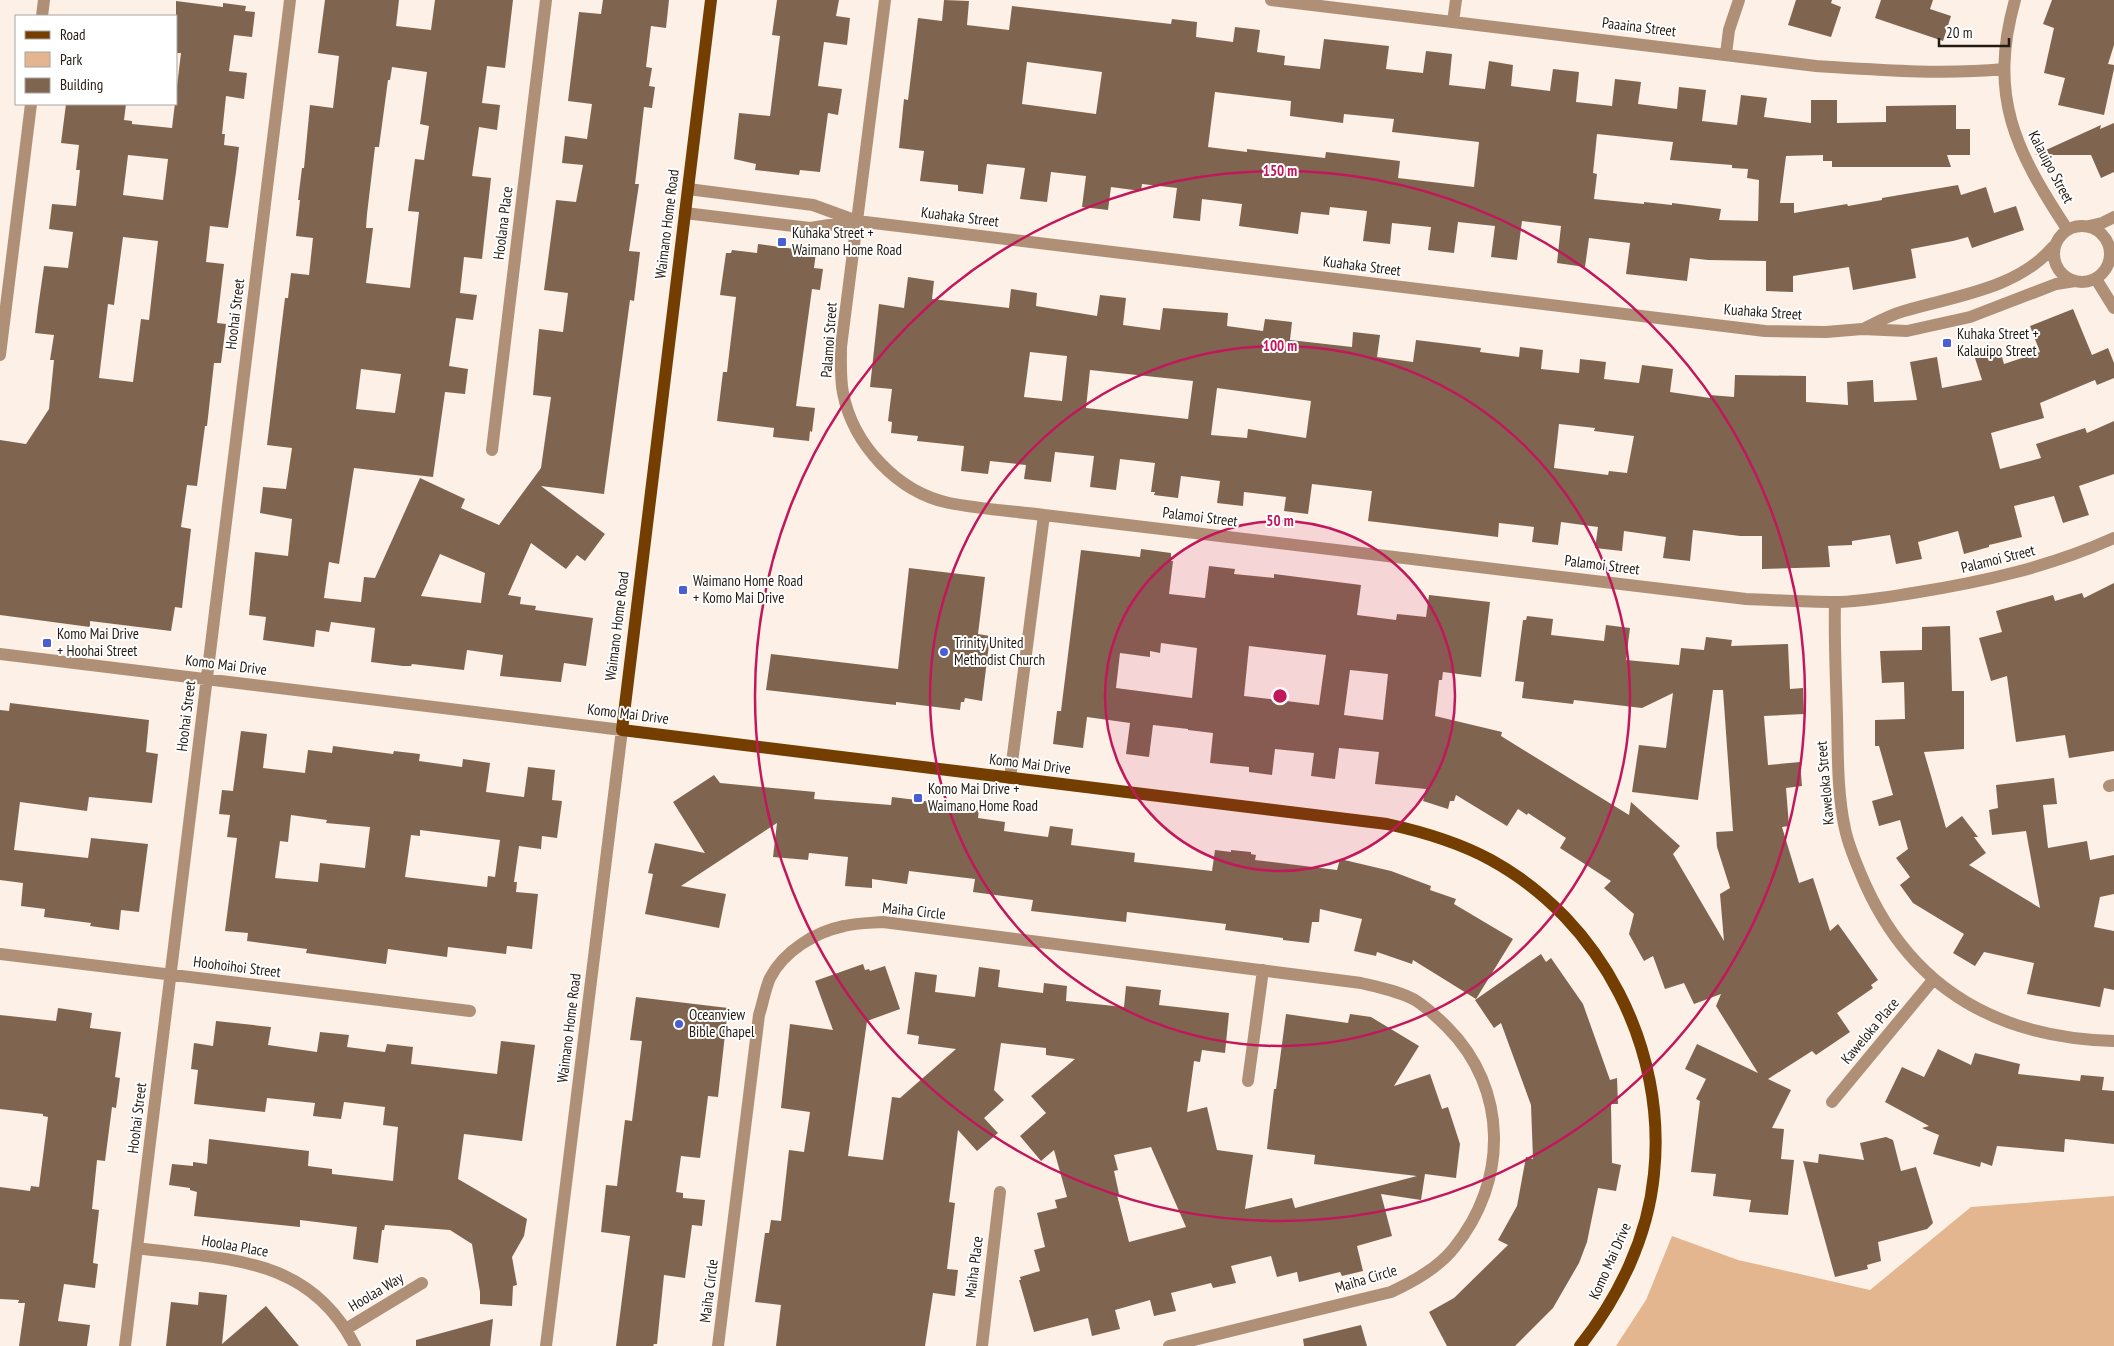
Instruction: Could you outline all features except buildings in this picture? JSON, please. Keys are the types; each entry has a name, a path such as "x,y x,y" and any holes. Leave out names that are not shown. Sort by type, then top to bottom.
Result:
{"main road":[{"name":"Waimano Home Road","path":"622,730 711,0"},
{"name":"Komo Mai Drive","path":"622,730 1369,822 1424,832 1460,845 1511,872 1551,903 1572,925 1610,976 1626,1006 1639,1037 1652,1091 1656,1128 1654,1175 1648,1212 1639,1242 1610,1304 1580,1346"}],"street":[{"path":"42,15 44,0"},
{"name":"Hoohai Street","path":"125,1346 290,0"},
{"name":"Hoolana Place","path":"492,450 546,0"},
{"name":"Palamoi Street","path":"885,0 841,347 840,370 848,412 860,437 876,459 894,477 925,494 948,502 1044,515 1746,598 1835,602 1901,595 1972,584 2055,561 2114,538"},
{"name":"Paaaina Street","path":"1271,0 1816,66 1899,72 1976,72 2004,69"},
{"path":"1453,22 1456,0"},
{"path":"1726,54 1729,30 1739,0"},
{"name":"Kalauipo Street","path":"2015,0 2009,20 2004,69 2005,91 2010,117 2018,144 2045,195 2067,229"},
{"path":"0,355 31,105"},
{"name":"Kuahaka Street","path":"688,189 812,205 857,221 1765,331 1906,330 1944,323 1998,308 2056,284 2075,282"},
{"name":"Kuahaka Street","path":"685,213 810,228 857,221"},
{"path":"2089,226 2102,223 2114,216"},
{"path":"2077,225 2089,226 2099,230 2106,239 2112,256 2105,271 2096,278 2086,282 2075,282 2064,277 2057,269 2053,258 2053,247 2058,237 2067,229 2077,225"},
{"name":"Kuahaka Street","path":"1862,329 1902,311 1957,298 1987,288 2026,270 2042,260 2053,247"},
{"path":"2096,278 2114,308"},
{"path":"1010,778 1044,515"},
{"name":"Kaweloka Street","path":"1835,602 1838,778 1845,830 1859,870 1876,906 1900,944 1933,980 1965,1001 1997,1017 2035,1032 2077,1039 2114,1041"},
{"name":"Komo Mai Drive","path":"0,654 622,730"},
{"name":"Waimano Home Road","path":"546,1346 622,730"},
{"name":"Maiha Circle","path":"718,1346 759,1015 770,979 780,962 798,946 818,935 844,926 883,922 1360,983 1415,1000 1440,1020 1470,1054 1488,1095 1494,1145 1492,1170 1484,1197 1453,1250 1414,1281 1392,1292 1168,1346"},
{"name":"Hoohoihoi Street","path":"0,954 470,1012"},
{"path":"1248,1081 1263,970"},
{"name":"Kaweloka Place","path":"1832,1102 1933,980"},
{"name":"Maiha Place","path":"982,1346 1000,1192"},
{"name":"Hoolaa Place","path":"137,1248 240,1262 273,1269 297,1280 317,1295 346,1329 355,1346"},
{"name":"Hoolaa Way","path":"346,1329 422,1283"}],"green space":[{"path":"2114,1196 2114,1346 1616,1346 1646,1300 1672,1236 1738,1260 1870,1290 1971,1207"}],"place":[{"name":"Kuhaka Street + Waimano Home Road","path":"782,242"},
{"name":"Kuhaka Street + Kalauipo Street","path":"1947,343"},
{"name":"Waimano Home Road + Komo Mai Drive","path":"683,590"},
{"name":"Komo Mai Drive + Hoohai Street","path":"47,643"},
{"name":"Trinity United Methodist Church","path":"944,652"},
{"name":"Komo Mai Drive + Waimano Home Road","path":"918,798"},
{"name":"Oceanview Bible Chapel","path":"679,1024"}]}
